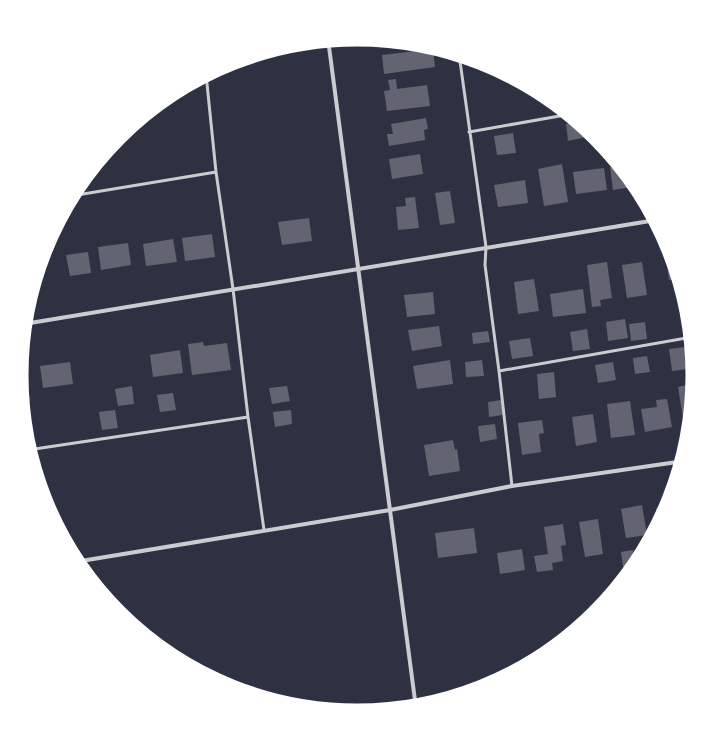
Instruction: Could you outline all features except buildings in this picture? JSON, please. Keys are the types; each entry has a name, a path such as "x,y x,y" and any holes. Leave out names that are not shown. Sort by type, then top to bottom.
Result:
{"street":[{"path":"329,45 415,701"},
{"path":"30,323 651,221"},
{"path":"83,561 390,510 512,486 678,462"}],"lane":[{"path":"460,60 486,247 485,265 512,486"},
{"path":"207,80 216,172 233,289 248,417 264,530"},
{"path":"469,132 563,115"},
{"path":"80,195 216,172"},
{"path":"499,371 687,338"},
{"path":"34,449 248,417"}]}
